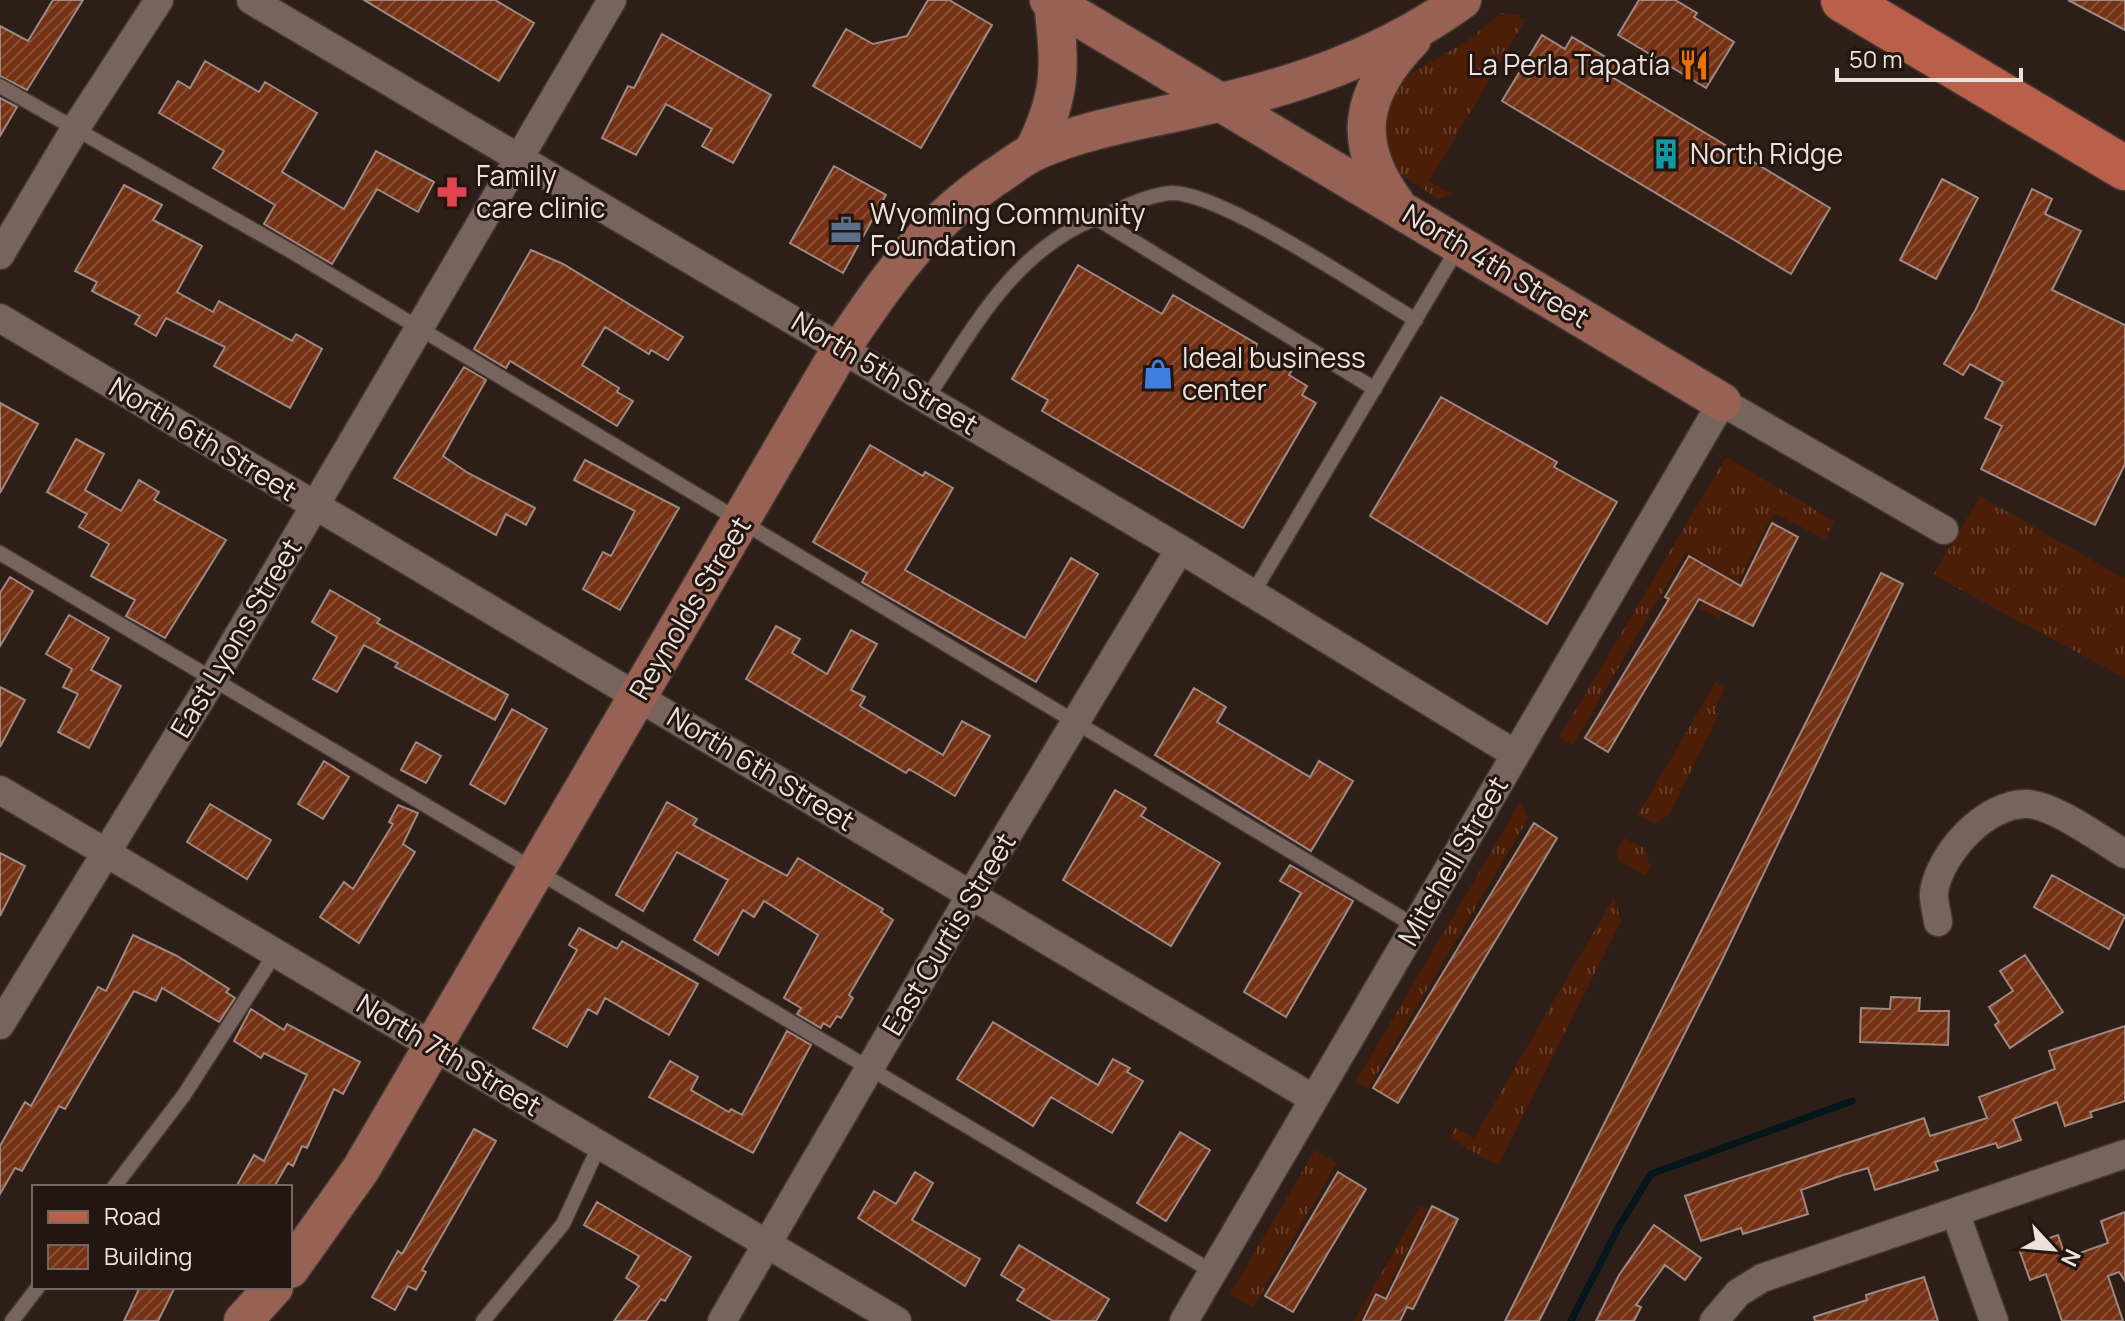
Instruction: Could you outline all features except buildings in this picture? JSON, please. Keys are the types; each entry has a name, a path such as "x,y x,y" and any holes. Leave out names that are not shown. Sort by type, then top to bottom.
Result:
{"main road":[{"path":"1843,0 2125,168"},
{"path":"1033,152 1057,97 1059,61 1052,1"},
{"name":"North 4th Street","path":"1052,1 1722,402"},
{"path":"1222,102 1368,57 1442,10"},
{"path":"1400,208 1376,177 1368,154 1368,103 1391,61 1442,10"},
{"name":"Reynolds Street","path":"292,1266 361,1169 842,347 898,264 955,205 1033,152 1113,127 1222,102"},
{"path":"243,1321 272,1289"}],"street":[{"path":"0,255 75,129 159,0"},
{"name":"North 5th Street","path":"251,0 842,347 1515,754"},
{"name":"East Lyons Street","path":"0,1025 213,679 612,0"},
{"name":"North 6th Street","path":"0,318 1314,1099"},
{"name":"North 4th Street","path":"1722,402 1944,530"},
{"name":"Mitchell Street","path":"1184,1321 1722,402"},
{"name":"East Curtis Street","path":"722,1321 972,893 1180,549"},
{"name":"North 7th Street","path":"0,790 897,1321"},
{"path":"1938,922 1933,892 1944,864 1981,820 2007,809 2027,804 2060,816 2125,854"},
{"path":"1714,1321 1738,1293 1762,1278 1956,1215 2125,1154"},
{"path":"1956,1215 1994,1321"}],"lane":[{"path":"0,86 294,253 1415,926"},
{"path":"927,398 1000,288 1039,249 1068,229 1170,193 1197,198 1232,212 1416,320"},
{"path":"1096,218 1375,389"},
{"path":"1253,593 1460,245"},
{"path":"0,553 1213,1272"},
{"path":"116,1185 184,1095 276,952"},
{"path":"483,1321 563,1224 600,1144"},
{"path":"12,1321 36,1289"}],"green space":[{"path":"1501,13 1518,15 1525,20 1429,181 1452,194 1438,199 1400,174 1391,162 1383,142 1388,105 1402,79 1470,39"},
{"path":"1726,457 1834,521 1825,539 1774,513 1720,618 1698,608 1720,571 1686,552 1573,745 1559,738"},
{"path":"1980,496 2125,579 2125,678 1933,575"},
{"path":"1716,681 1725,690 1714,710 1719,714 1670,814 1655,824 1638,815"},
{"path":"1521,801 1528,819 1368,1089 1356,1081"},
{"path":"1624,838 1644,848 1650,866 1645,876 1619,861 1616,852"},
{"path":"1614,897 1621,921 1498,1166 1450,1138 1455,1128 1474,1138"},
{"path":"1315,1150 1337,1163 1253,1308 1230,1294"},
{"path":"1420,1206 1428,1209 1384,1295 1375,1291 1360,1321 1354,1321"}],"waterway":[{"path":"1571,1321 1618,1228 1651,1174 1852,1101"}],"place":[{"name":"La Perla Tapatía","path":"1694,65"},
{"name":"North Ridge","path":"1666,154"},
{"name":"Family care clinic","path":"452,192"},
{"name":"Wyoming Community Foundation","path":"846,230"},
{"name":"Ideal business center","path":"1158,374"}]}
